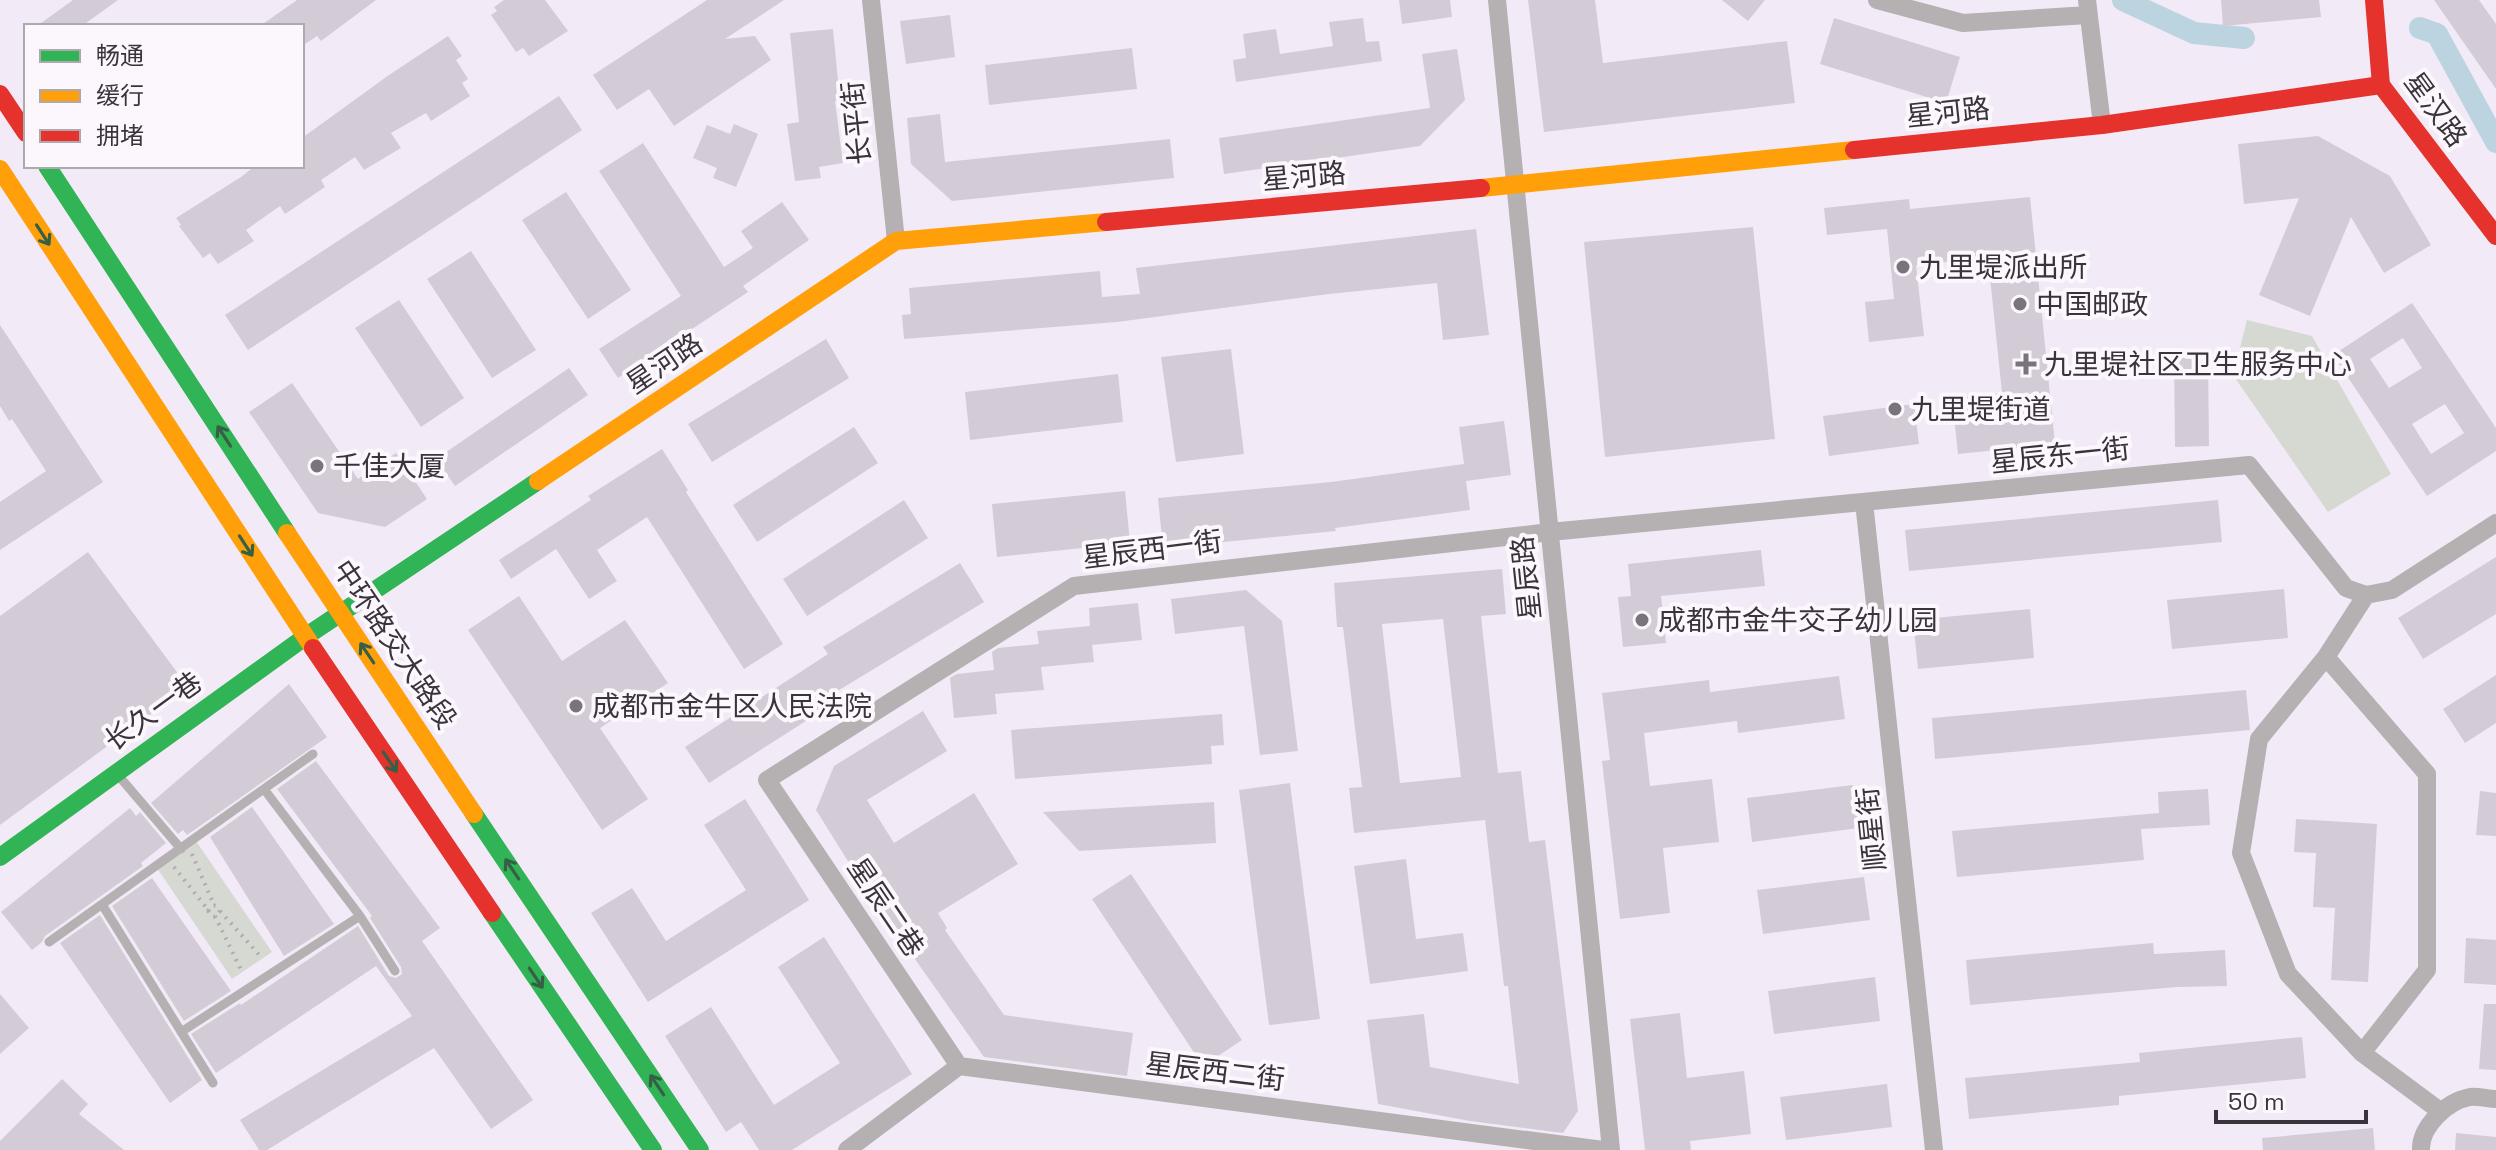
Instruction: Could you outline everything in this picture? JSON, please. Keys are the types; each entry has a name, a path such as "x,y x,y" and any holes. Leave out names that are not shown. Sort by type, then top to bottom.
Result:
{"street":[{"name":"长平街","path":"871,0 896,241"},
{"name":"星辰路","path":"1497,0 1611,1150"},
{"path":"1877,0 1963,23 2087,8 2102,125"},
{"name":"星汉路","path":"2374,0 2381,85 2496,236"},
{"name":"星河路","path":"340,614 896,241 1514,185 2102,125 2381,85"},
{"path":"0,94 24,130"},
{"name":"中环路交大路段","path":"48,168 340,614 700,1150"},
{"path":"0,169 305,637 653,1150"},
{"name":"星辰东一街","path":"1550,532 2249,465 2346,588 2366,595"},
{"name":"顺星街","path":"1864,502 1934,1150"},
{"path":"2440,1111 2362,1053 2288,974 2241,853 2259,739 2326,657 2366,595 2392,590 2496,523"},
{"name":"星辰西一街","path":"767,780 1074,586 1550,532"},
{"name":"长久一巷","path":"0,857 340,614"},
{"path":"2326,657 2427,774 2427,970 2362,1053"},
{"name":"星辰二巷","path":"767,780 959,1066"},
{"path":"847,1150 959,1066"},
{"name":"星辰西二街","path":"959,1066 1603,1150"},
{"path":"2421,1150 2420,1139 2440,1111 2470,1097 2496,1099"}],"lane":[{"path":"49,942 313,754"},
{"path":"115,773 184,847"},
{"path":"264,789 360,916 395,971"},
{"path":"103,906 213,1083"},
{"path":"181,1032 360,916"}],"path":[{"path":"184,847 218,913 242,972"},
{"path":"168,859 209,911 218,913 262,958"},
{"path":"209,911 214,905"}],"shaded area":[{"path":"2247,320 2312,336 2391,474 2328,512 2233,375"},
{"path":"196,841 272,952 232,979 157,868"}],"building":[{"path":"73,0 118,0 85,24 40,24"},
{"path":"297,0 376,0 321,41 317,36 304,45 304,24 263,24"},
{"path":"504,0 545,0 568,31 529,56 523,48 516,52 491,15 497,11 494,7"},
{"path":"707,0 784,0 725,39 755,36 771,60 674,126 649,89 617,110 593,75"},
{"path":"1399,0 1450,0 1452,17 1402,24"},
{"path":"1528,0 1595,0 1603,63 1787,41 1795,103 1544,132"},
{"path":"1722,0 1765,0 1748,21"},
{"path":"2221,0 2319,0 2321,17 2223,26"},
{"path":"2434,0 2479,0 2496,24 2496,89"},
{"path":"950,15 955,57 906,64 900,21"},
{"path":"1363,18 1366,42 1379,41 1382,61 1236,82 1233,60 1246,58 1243,34 1276,29 1280,54 1333,46 1329,22"},
{"path":"1834,18 1960,57 1946,103 1820,64"},
{"path":"833,29 840,101 835,101 843,163 819,167 821,178 795,181 787,124 799,122 790,33"},
{"path":"448,36 462,56 456,60 468,79 462,83 470,96 431,121 426,113 391,133 401,148 364,170 355,157 321,180 325,187 285,214 280,206 246,230 254,241 218,264 210,253 203,258 176,218 252,168 304,168 304,137"},
{"path":"1132,48 1137,89 989,105 985,65"},
{"path":"1457,49 1465,100 1420,146 1224,174 1219,138 1430,108 1422,54"},
{"path":"559,96 582,130 248,350 225,315"},
{"path":"940,114 945,162 1170,139 1174,178 952,201 911,164 907,118"},
{"path":"734,124 758,134 736,187 713,178 717,168 693,158 707,125 730,134"},
{"path":"2318,136 2390,176 2431,245 2384,273 2351,217 2310,316 2259,295 2299,198 2244,204 2238,144"},
{"path":"643,143 724,267 753,248 741,231 782,202 809,240 743,286 748,292 618,378 599,349 681,296 599,171"},
{"path":"566,192 631,290 588,319 522,220"},
{"path":"2030,197 2055,444 1958,454 1952,398 2002,393 1988,258 1916,265 1924,336 1869,342 1865,302 1894,299 1887,229 1827,235 1824,208 1909,199 1910,209"},
{"path":"1753,227 1775,439 1605,457 1584,242"},
{"path":"1476,229 1489,335 1443,340 1437,283 1117,322 904,339 902,315 911,314 909,288 1100,271 1102,297 1140,294 1136,268"},
{"path":"471,251 536,350 492,378 427,279"},
{"path":"399,300 464,398 421,427 355,328"},
{"path":"2412,303 2496,428 2496,451 2427,496 2333,355","holes":["2403,338 2422,368 2389,388 2370,359","2445,404 2464,433 2431,454 2412,424"]},
{"path":"0,325 103,482 0,550 0,502 46,471 0,406"},
{"path":"826,339 849,378 712,462 688,424"},
{"path":"1231,349 1244,454 1176,462 1161,357"},
{"path":"2174,352 2208,352 2209,446 2175,447"},
{"path":"569,368 588,395 455,486 436,459"},
{"path":"1118,374 1123,422 970,440 965,392"},
{"name":"千佳大厦","path":"292,383 358,479 396,453 427,499 385,527 318,513 249,412"},
{"name":"九里堤街道","path":"1914,404 1919,444 1829,456 1823,416"},
{"path":"1504,421 1511,475 1466,481 1470,510 1335,528 1336,531 1163,548 1158,498 1331,482 1464,464 1459,427"},
{"path":"854,427 878,463 757,542 733,505"},
{"path":"662,449 783,644 744,669 647,517 597,550 617,581 589,599 556,549 511,579 499,560 591,500 588,496"},
{"path":"1125,491 1130,543 997,557 992,504"},
{"path":"904,500 928,538 807,616 783,579"},
{"path":"2218,500 2222,542 1909,571 1905,530"},
{"name":"成都市金牛交子幼儿园","path":"1761,550 1765,586 1661,596 1666,643 1623,647 1618,597 1631,596 1628,564"},
{"path":"88,552 188,687 0,825 0,616"},
{"path":"2496,557 2496,614 2423,659 2398,618"},
{"path":"960,563 984,602 826,698 831,705 709,783 685,747 828,654 823,647"},
{"path":"1502,569 1506,614 1481,616 1498,773 1521,771 1529,842 1545,840 1578,1111 1563,1133 1470,1121 1378,1104 1367,1020 1424,1014 1430,1067 1519,1084 1485,820 1354,833 1349,788 1362,787 1343,627 1337,627 1334,583","holes":["1443,619 1461,777 1400,783 1382,624"]},
{"path":"2284,589 2288,638 2172,649 2167,600"},
{"path":"1246,590 1282,621 1298,751 1260,755 1244,626 1175,634 1171,599"},
{"name":"成都市金牛区人民法院","path":"519,596 562,661 625,620 668,683 600,728 648,799 602,830 468,630"},
{"path":"1138,603 1142,640 1092,645 1094,662 1041,667 1044,690 995,694 997,714 954,718 950,678 957,674 994,670 992,652 998,648 1039,644 1037,631 1090,626 1089,608"},
{"path":"2030,609 2034,658 1918,669 1913,620"},
{"path":"2496,675 2496,723 2465,743 2443,709"},
{"path":"1839,676 1845,719 1738,733 1737,721 1644,733 1650,786 1712,779 1719,842 1663,848 1670,913 1620,919 1602,761 1610,760 1602,693 1709,680 1710,692"},
{"path":"289,684 327,737 187,835 183,830 178,834 151,803"},
{"path":"2246,690 2250,730 1935,759 1932,718"},
{"path":"923,711 947,751 867,800 894,843 974,793 1018,864 938,913 947,928 945,930 1004,1015 1133,1033 1127,1076 984,1057 910,952 906,954 816,810 834,766"},
{"path":"1222,714 1224,745 1211,746 1212,764 1015,779 1011,730"},
{"path":"316,761 440,928 422,941 533,1100 491,1129 434,1048 267,1150 259,1150 240,1120 412,1016 376,966 216,1073 191,1034 241,1005 358,926 389,976 396,978 402,974 401,967 370,918 372,916 277,789"},
{"path":"1290,783 1320,1019 1269,1025 1239,790"},
{"path":"1853,785 1859,828 1752,842 1747,798"},
{"path":"2208,789 2210,825 2141,829 2144,860 1957,877 1952,831 2159,813 2158,792"},
{"path":"2480,791 2496,793 2496,836 2476,835"},
{"path":"745,799 809,900 648,1002 591,913 632,888 666,941 746,890 704,825"},
{"path":"1214,802 1216,843 1079,851 1043,812"},
{"path":"252,807 334,924 284,956 210,837"},
{"path":"130,808 136,816 140,812 166,843 141,863 143,866 45,936 32,950 1,912"},
{"path":"2296,819 2377,824 2368,982 2331,980 2335,908 2313,907 2316,853 2294,852"},
{"path":"1406,859 1416,939 1463,933 1468,971 1370,984 1354,866"},
{"path":"1131,874 1242,1040 1203,1066 1092,899"},
{"path":"1864,877 1870,920 1763,934 1757,890"},
{"path":"152,878 231,991 184,1021 112,906"},
{"path":"100,915 202,1080 170,1103 60,943"},
{"path":"824,937 912,1074 792,1150 759,1150 741,1122 726,1132 665,1036 711,1007 774,1105 840,1063 778,967"},
{"path":"2466,938 2496,940 2496,985 2464,983"},
{"path":"2153,943 2154,954 2225,950 2227,986 2177,987 1970,1005 1966,960"},
{"path":"1875,977 1880,1021 1774,1034 1768,991"},
{"path":"0,994 29,1028 0,1054"},
{"path":"2484,1004 2496,1004 2496,1070 2479,1069"},
{"path":"1680,1013 1687,1078 1744,1071 1751,1134 1690,1141 1691,1150 1645,1150 1630,1019"},
{"path":"2302,1037 2306,1078 2119,1096 2119,1105 1969,1119 1965,1078 2140,1062 2139,1053"},
{"path":"62,1079 88,1104 79,1114 124,1150 0,1150 0,1141"},
{"path":"1887,1084 1892,1127 1786,1140 1780,1097"},
{"path":"2373,1128 2375,1150 2263,1150 2262,1138"},
{"path":"2456,1133 2496,1137 2496,1150 2455,1150"}],"waterway":[{"path":"2123,0 2194,33 2244,38"},
{"path":"2420,28 2437,34 2496,142"}],"traffic: fast":[{"path":"48,168 287,533"},
{"path":"0,857 305,637 538,481"},
{"path":"474,814 700,1150"},
{"path":"492,913 653,1150"}],"traffic: slow":[{"path":"1481,188 1854,150"},
{"path":"0,169 313,648"},
{"path":"538,481 896,241 1106,222"},
{"path":"287,533 474,814"}],"traffic: jam":[{"path":"2374,0 2381,85 2496,236"},
{"path":"1854,150 2102,125 2381,85"},
{"path":"0,94 24,130"},
{"path":"1106,222 1481,188"},
{"path":"313,648 492,913"}],"place":[{"name":"九里堤派出所","path":"1903,267"},
{"name":"中国邮政","path":"2020,304"},
{"name":"九里堤社区卫生服务中心","path":"2026,364"},
{"name":"九里堤街道","path":"1895,409"},
{"name":"千佳大厦","path":"317,466"},
{"name":"成都市金牛交子幼儿园","path":"1642,620"},
{"name":"成都市金牛区人民法院","path":"576,706"}]}
